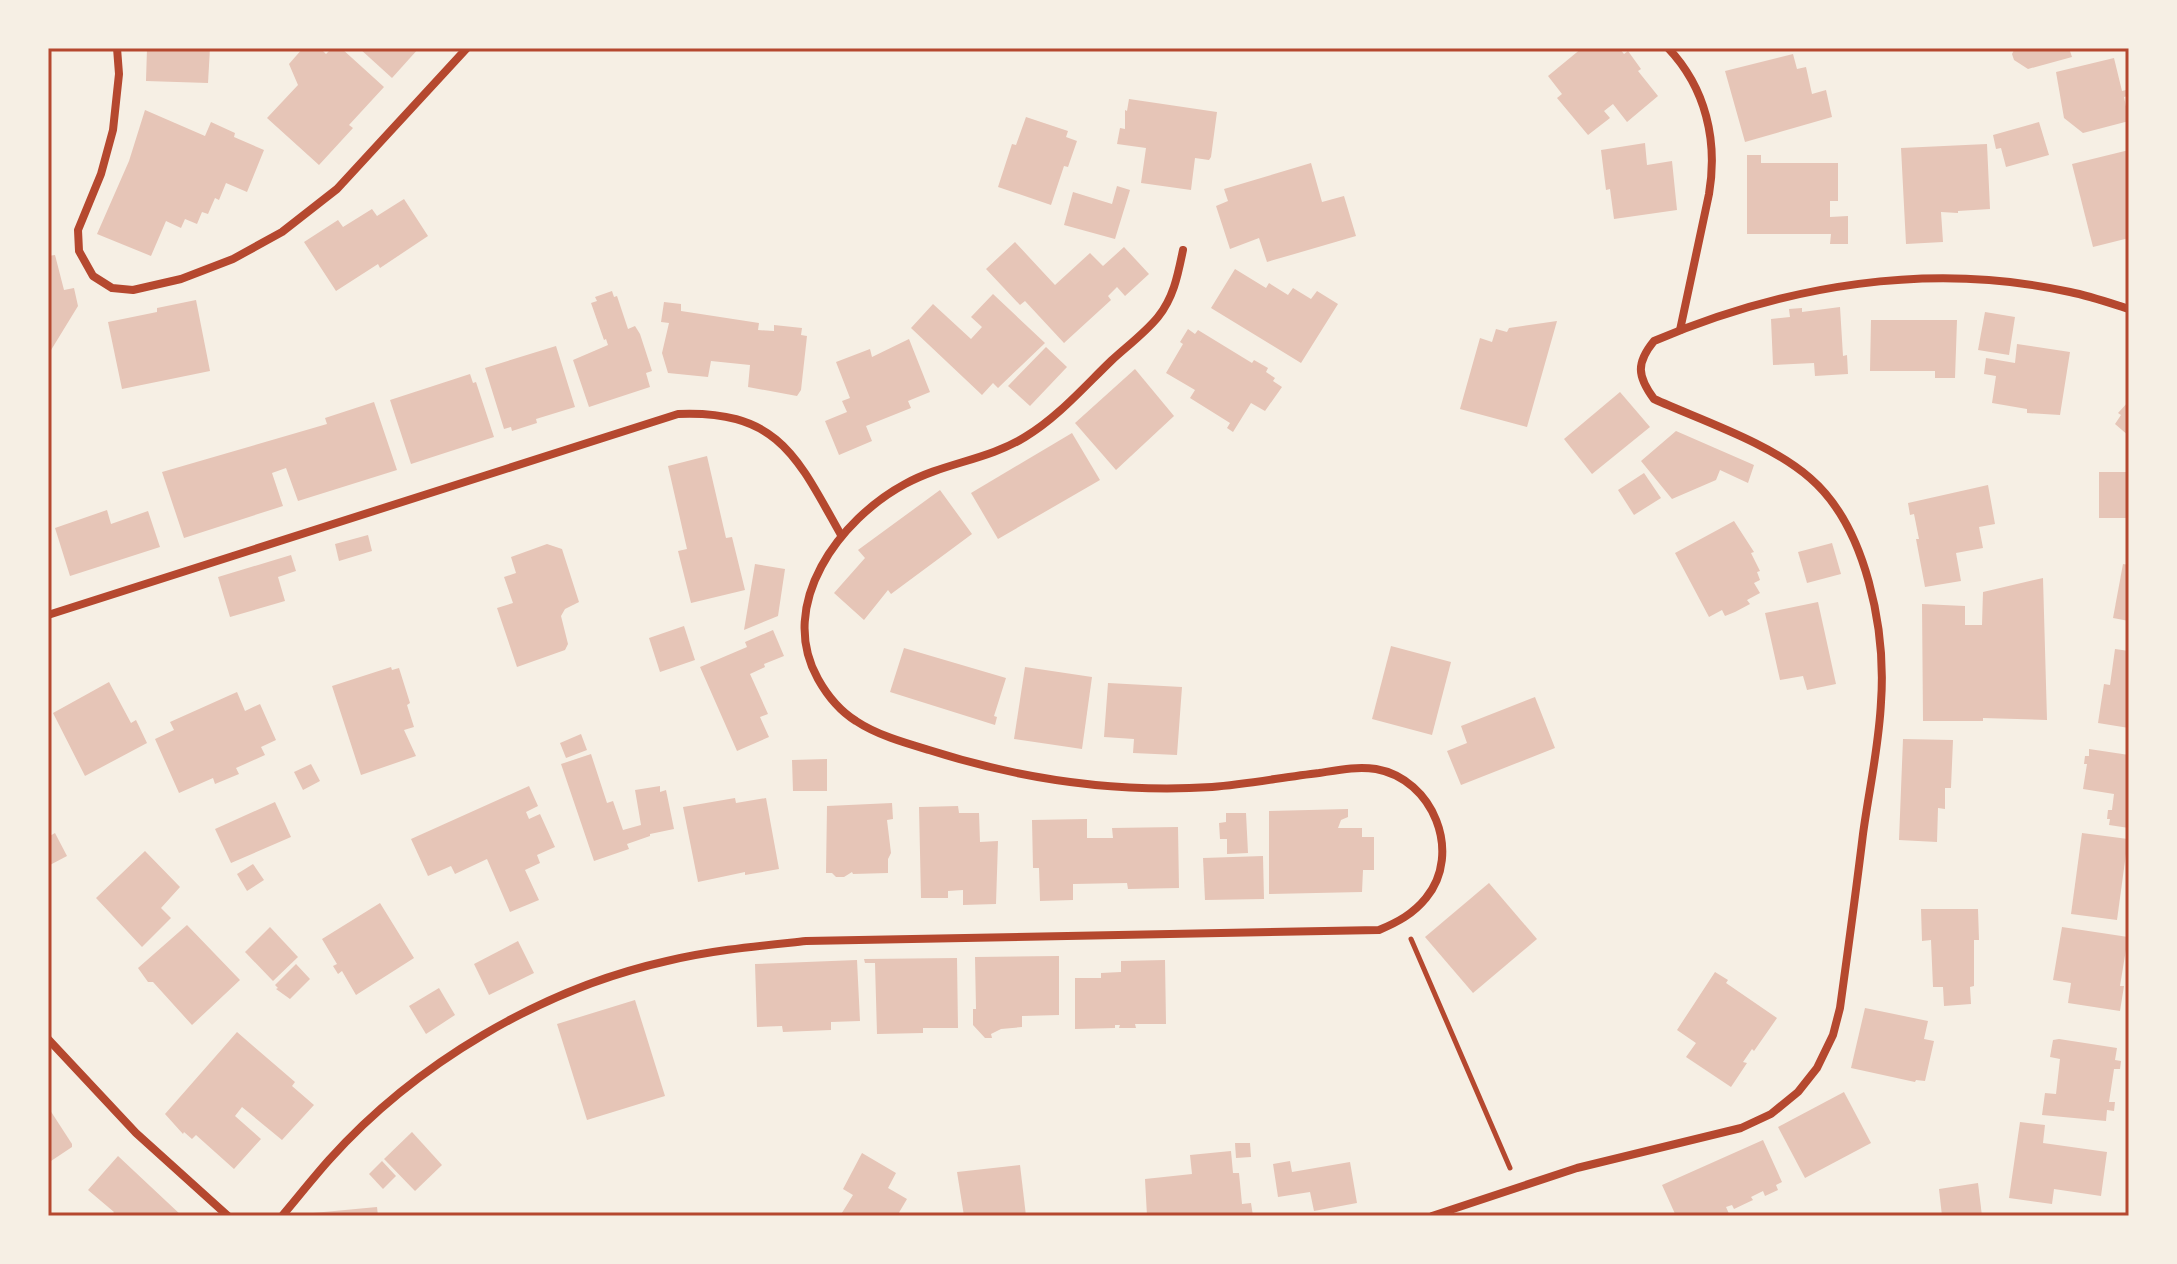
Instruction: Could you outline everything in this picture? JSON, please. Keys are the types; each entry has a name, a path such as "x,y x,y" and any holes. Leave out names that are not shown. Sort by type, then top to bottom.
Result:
{"street":[{"path":"117,48 119,74 113,130 101,174 78,230 79,251 93,276 112,288 133,290 181,279 233,259 282,232 337,189 467,48"},
{"path":"1668,48 1682,62 1701,97 1712,135 1713,175 1680,330"},
{"path":"282,1216 331,1158 391,1101 448,1058 520,1015 596,982 664,961 734,948 806,941 1379,930 1402,920 1428,897 1441,869 1443,844 1436,817 1422,795 1403,779 1378,769 1353,768 1212,787 1134,788 1061,782 972,764 898,740 857,722 833,701 816,677 807,648 805,615 815,580 841,535 870,507 907,483 989,456 1027,437 1052,417 1159,316 1175,289 1183,250"},
{"path":"1432,1216 1577,1168 1741,1128 1771,1114 1798,1092 1817,1068 1833,1035 1840,1008 1882,701 1880,643 1870,587 1851,533 1833,503 1811,478 1780,456 1654,399 1643,384 1640,369 1645,353 1654,341 1757,303 1834,286 1913,278 1992,280 2070,292 2129,309"},
{"path":"48,615 678,414 710,412 742,419 772,435 806,473 841,535"},
{"path":"48,1039 136,1133 228,1216"}],"path":[{"path":"1402,920 1520,1187"}],"building":[{"path":"147,48 210,48 208,83 146,81"},
{"path":"303,48 320,48 326,54 332,48 341,48 384,87 349,125 353,128 319,165 267,118 298,85 289,64"},
{"path":"359,48 419,48 392,78"},
{"path":"1582,48 1619,48 1624,54 1628,51 1641,69 1638,71 1658,96 1627,122 1613,104 1604,111 1610,118 1588,135 1557,98 1562,94 1548,76"},
{"path":"2015,48 2069,48 2072,57 2028,69 2014,60 2012,54"},
{"path":"1793,54 1797,69 1806,67 1812,94 1826,90 1832,117 1745,142 1725,71"},
{"path":"2114,58 2122,91 2126,90 2128,96 2124,97 2129,121 2083,133 2064,118 2056,72"},
{"path":"1129,99 1217,112 1211,157 1209,160 1195,158 1191,190 1141,183 1146,148 1117,144 1120,128 1125,129 1125,110"},
{"path":"145,110 205,136 211,122 235,133 234,137 264,150 247,192 226,183 219,200 215,198 208,214 202,212 197,224 185,219 181,228 166,221 151,256 97,234 129,161"},
{"path":"1026,117 1068,131 1066,137 1077,141 1068,167 1064,166 1051,205 998,187 1012,144 1016,145"},
{"path":"2039,122 2049,155 2006,167 2001,148 1996,149 1993,135"},
{"path":"1645,143 1647,165 1672,161 1677,210 1614,219 1610,189 1606,190 1601,150"},
{"path":"1987,144 1990,209 1941,212 1943,242 1906,244 1901,148"},
{"path":"2129,150 2129,238 2093,247 2072,164"},
{"path":"1747,155 1761,155 1761,163 1838,163 1838,201 1830,201 1830,217 1848,216 1848,244 1830,244 1831,234 1747,234"},
{"path":"1311,163 1322,202 1344,196 1356,236 1267,262 1259,238 1230,249 1216,206 1228,201 1224,189"},
{"path":"1117,186 1130,190 1115,239 1064,225 1073,192 1112,204"},
{"path":"404,199 428,236 380,268 378,264 336,291 304,242 338,220 343,227 372,209 377,216"},
{"path":"1015,242 1055,285 1090,253 1103,266 1124,247 1149,274 1125,296 1117,287 1108,296 1111,300 1064,343 1025,301 1020,305 986,269"},
{"path":"55,255 64,290 74,288 78,306 48,355 48,256"},
{"path":"1235,269 1266,288 1269,283 1288,295 1293,288 1311,299 1317,291 1338,304 1301,363 1211,308"},
{"path":"612,291 614,297 617,296 628,329 635,326 640,334 652,371 646,373 650,387 589,407 573,360 608,345 591,303 597,301 595,297"},
{"path":"993,294 1045,343 998,388 993,383 982,395 911,328 933,304 971,339 982,327 971,317"},
{"path":"196,300 210,371 122,389 108,322"},
{"path":"664,302 681,304 681,311 759,323 758,330 774,331 774,325 802,328 801,335 807,336 801,390 797,396 748,387 750,365 711,361 708,377 668,373 662,353 669,323 661,322"},
{"path":"1840,307 1843,356 1847,355 1848,374 1815,376 1814,363 1773,365 1771,319 1790,317 1789,309 1802,308 1802,312"},
{"path":"1985,312 2015,317 2009,355 1978,350"},
{"path":"1871,320 1957,320 1955,378 1935,378 1935,371 1870,371"},
{"path":"1557,321 1527,427 1460,409 1480,338 1492,342 1496,329 1507,332 1509,328"},
{"path":"1188,329 1195,334 1198,330 1252,363 1254,360 1268,368 1266,372 1282,387 1265,411 1251,403 1233,432 1227,428 1230,423 1190,398 1195,390 1166,373"},
{"path":"909,339 930,392 908,401 911,408 866,426 872,441 839,455 825,421 847,412 842,401 850,398 836,362 870,349 872,357"},
{"path":"2017,344 2070,352 2060,415 2027,413 2027,409 1992,403 1996,376 1984,374 1986,358 2015,363"},
{"path":"556,346 575,407 536,419 537,423 512,431 511,427 504,429 485,368"},
{"path":"1046,347 1067,367 1030,406 1008,386"},
{"path":"1135,369 1174,416 1116,470 1075,423"},
{"path":"470,374 473,383 476,382 494,437 411,464 390,400"},
{"path":"1620,392 1650,427 1592,474 1564,439"},
{"path":"2129,401 2129,436 2115,424 2121,415 2118,413"},
{"path":"374,402 397,470 298,501 286,468 272,473 283,506 184,538 162,472 327,424 325,418"},
{"path":"1676,431 1754,465 1748,483 1720,470 1716,480 1672,499 1641,461"},
{"path":"1072,433 1100,480 998,539 971,493"},
{"path":"707,456 726,538 732,537 745,590 691,603 678,551 687,549 668,466"},
{"path":"2099,472 2129,472 2129,518 2099,518"},
{"path":"1644,473 1661,498 1634,515 1618,490"},
{"path":"1988,485 1995,524 1979,527 1983,548 1956,553 1961,581 1925,587 1914,514 1910,515 1908,503"},
{"path":"940,490 972,534 891,594 888,590 864,620 834,593 865,558 858,550"},
{"path":"107,510 111,524 148,511 160,547 70,576 55,528"},
{"path":"1734,521 1754,552 1751,553 1760,571 1757,572 1760,580 1754,583 1760,593 1747,600 1750,604 1735,612 1725,616 1722,610 1709,617 1675,553"},
{"path":"368,535 372,551 339,561 335,544"},
{"path":"1832,543 1841,574 1807,583 1798,552"},
{"path":"547,544 562,549 579,602 565,609 561,616 568,644 565,650 517,667 497,608 513,603 504,577 516,573 511,557"},
{"path":"291,555 296,571 278,577 285,601 230,617 218,577"},
{"path":"755,564 785,569 778,616 744,630"},
{"path":"2123,564 2129,565 2129,621 2113,618"},
{"path":"2043,578 2047,720 1983,718 1983,721 1923,721 1922,604 1965,606 1965,625 1982,625 1983,592"},
{"path":"1818,602 1836,684 1807,690 1803,676 1780,680 1765,613"},
{"path":"684,626 695,660 660,672 649,638"},
{"path":"773,630 784,656 750,674 768,714 760,717 769,737 737,751 700,667 747,647 745,642"},
{"path":"1391,646 1451,662 1432,735 1372,719"},
{"path":"904,648 1006,678 994,716 997,717 995,725 890,692"},
{"path":"2115,649 2129,651 2129,728 2098,723 2104,684 2110,685"},
{"path":"391,667 392,670 399,668 410,703 407,705 414,727 404,730 416,756 361,775 332,686"},
{"path":"1025,667 1092,677 1082,749 1014,739"},
{"path":"109,682 131,723 136,720 147,743 85,776 53,713"},
{"path":"1108,683 1182,687 1177,755 1133,753 1134,739 1104,737"},
{"path":"237,692 245,711 260,704 276,740 261,747 265,755 236,768 239,774 215,784 213,778 179,793 155,739 174,730 170,722"},
{"path":"1535,697 1555,748 1461,785 1447,751 1467,743 1461,726"},
{"path":"581,734 587,750 566,758 560,743"},
{"path":"1903,739 1953,740 1951,788 1945,788 1945,809 1938,808 1937,842 1899,840"},
{"path":"2089,749 2129,755 2129,828 2109,825 2108,810 2112,810 2114,794 2083,789 2087,764 2084,764 2085,756 2089,756"},
{"path":"591,754 607,803 613,801 623,830 641,825 635,790 660,786 660,792 666,790 674,829 650,834 627,844 629,849 594,861 561,764"},
{"path":"827,759 827,791 793,791 792,760"},
{"path":"311,764 320,781 303,790 294,772"},
{"path":"529,786 538,806 526,812 529,819 540,814 555,847 537,855 540,863 525,870 539,900 510,912 487,859 455,874 451,866 428,876 411,839"},
{"path":"735,798 736,803 766,798 779,869 745,875 745,872 698,882 683,807"},
{"path":"275,802 291,837 231,863 215,829"},
{"path":"892,803 893,819 887,820 891,853 888,873 852,872 836,877 826,873 827,806"},
{"path":"958,806 959,813 979,813 980,842 998,841 996,904 963,905 963,890 948,891 948,898 921,898 919,807"},
{"path":"1348,809 1348,817 1341,820 1338,828 1362,828 1362,837 1374,837 1374,870 1363,870 1362,892 1269,894 1269,811"},
{"path":"1226,813 1246,813 1248,853 1227,854 1227,839 1220,839 1219,823 1226,822"},
{"path":"1087,819 1087,838 1113,838 1112,828 1178,827 1179,888 1128,889 1127,883 1073,884 1073,900 1040,901 1039,868 1033,868 1032,820"},
{"path":"55,833 67,856 48,866 48,837"},
{"path":"2082,833 2128,839 2117,920 2071,914"},
{"path":"145,851 180,887 161,908 171,918 142,947 96,898"},
{"path":"1263,856 1264,899 1205,900 1203,858"},
{"path":"253,864 264,880 247,891 237,874"},
{"path":"1489,883 1537,939 1473,993 1425,937"},
{"path":"380,903 414,958 356,995 342,971 338,974 333,966 337,964 322,939"},
{"path":"1921,909 1978,909 1979,940 1974,940 1971,1004 1944,1006 1943,987 1933,987 1931,940 1922,941"},
{"path":"187,925 240,980 192,1025 138,968"},
{"path":"270,927 298,957 273,981 245,952"},
{"path":"2062,927 2128,937 2120,986 2124,986 2120,1011 2068,1003 2071,983 2053,980"},
{"path":"518,941 534,973 489,995 474,964"},
{"path":"1059,956 1059,1015 1022,1016 1022,1027 1001,1029 991,1034 992,1038 985,1038 973,1025 973,1009 976,1009 975,957"},
{"path":"957,958 958,1028 923,1028 923,1033 877,1034 875,963 865,963 864,959"},
{"path":"857,960 860,1021 831,1022 831,1030 783,1032 782,1026 757,1027 755,964"},
{"path":"1165,960 1166,1024 1075,1029 1075,978 1101,978 1101,973 1121,972 1121,961"},
{"path":"296,964 310,979 290,999 275,985"},
{"path":"1715,972 1777,1018 1743,1062 1747,1063 1731,1087 1686,1057 1696,1043 1677,1030"},
{"path":"439,988 455,1015 426,1034 409,1006"},
{"path":"635,1000 665,1096 587,1120 557,1024"},
{"path":"1865,1008 1928,1021 1924,1039 1934,1041 1925,1081 1915,1082 1851,1068"},
{"path":"237,1032 295,1082 292,1086 314,1105 282,1140 242,1107 235,1116 261,1139 234,1169 196,1135 192,1139 183,1134 165,1114"},
{"path":"2053,1040 2117,1048 2115,1060 2121,1061 2120,1069 2114,1069 2109,1102 2115,1102 2114,1111 2107,1110 2106,1121 2042,1115 2045,1093 2056,1094 2060,1059 2050,1057"},
{"path":"1844,1092 1871,1143 1805,1178 1778,1127"},
{"path":"48,1107 72,1147 48,1163"},
{"path":"2020,1122 2045,1125 2043,1143 2107,1152 2101,1196 2054,1189 2052,1204 2009,1198"},
{"path":"412,1132 442,1165 415,1191 384,1159"},
{"path":"1763,1140 1782,1182 1776,1185 1778,1190 1765,1196 1763,1191 1734,1209 1732,1205 1726,1207 1730,1216 1676,1216 1662,1185"},
{"path":"1235,1143 1250,1143 1251,1157 1236,1158"},
{"path":"1231,1151 1233,1173 1239,1173 1242,1204 1251,1203 1253,1216 1147,1216 1145,1179 1192,1174 1190,1155"},
{"path":"862,1153 896,1173 888,1188 907,1199 897,1216 840,1216 853,1195 843,1189"},
{"path":"118,1156 182,1216 111,1216 114,1212 88,1190"},
{"path":"382,1161 396,1176 383,1189 369,1174"},
{"path":"1290,1161 1292,1172 1350,1162 1357,1203 1314,1211 1310,1192 1278,1197 1273,1164"},
{"path":"1020,1165 1026,1216 964,1216 957,1172"},
{"path":"1978,1183 1982,1216 1942,1216 1939,1189"},
{"path":"377,1207 378,1216 313,1216 313,1213"}]}
